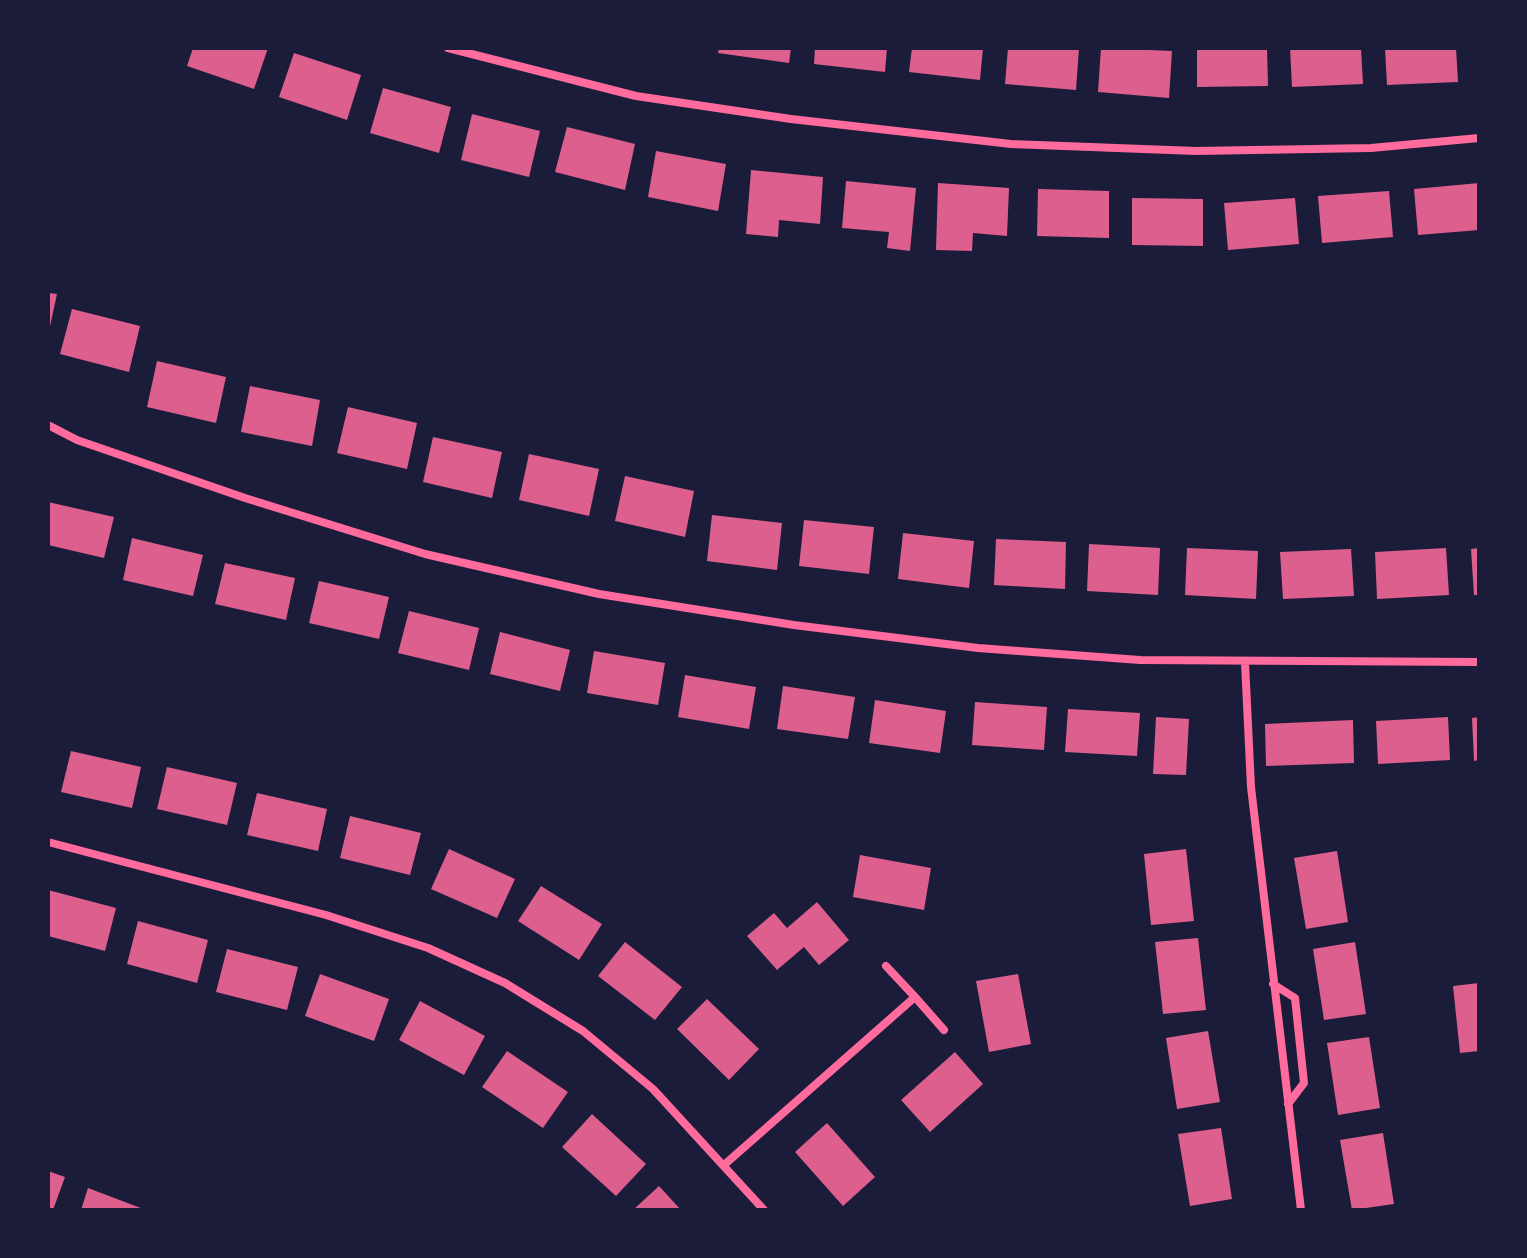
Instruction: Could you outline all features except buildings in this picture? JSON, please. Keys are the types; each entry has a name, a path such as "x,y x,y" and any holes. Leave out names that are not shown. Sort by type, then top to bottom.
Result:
{"street":[{"path":"448,48 636,96 791,119 1011,144 1196,151 1371,148 1479,138"},
{"path":"48,425 77,440 245,498 425,554 599,594 794,625 978,648 1140,660 1245,663 1479,662"},
{"path":"1245,663 1251,787 1301,1210"},
{"path":"48,842 326,915 428,948 505,983 583,1031 653,1089 764,1210"},
{"path":"886,966 944,1030"},
{"path":"1273,984 1295,998 1304,1083 1288,1104"},
{"path":"724,1165 915,997"}]}
